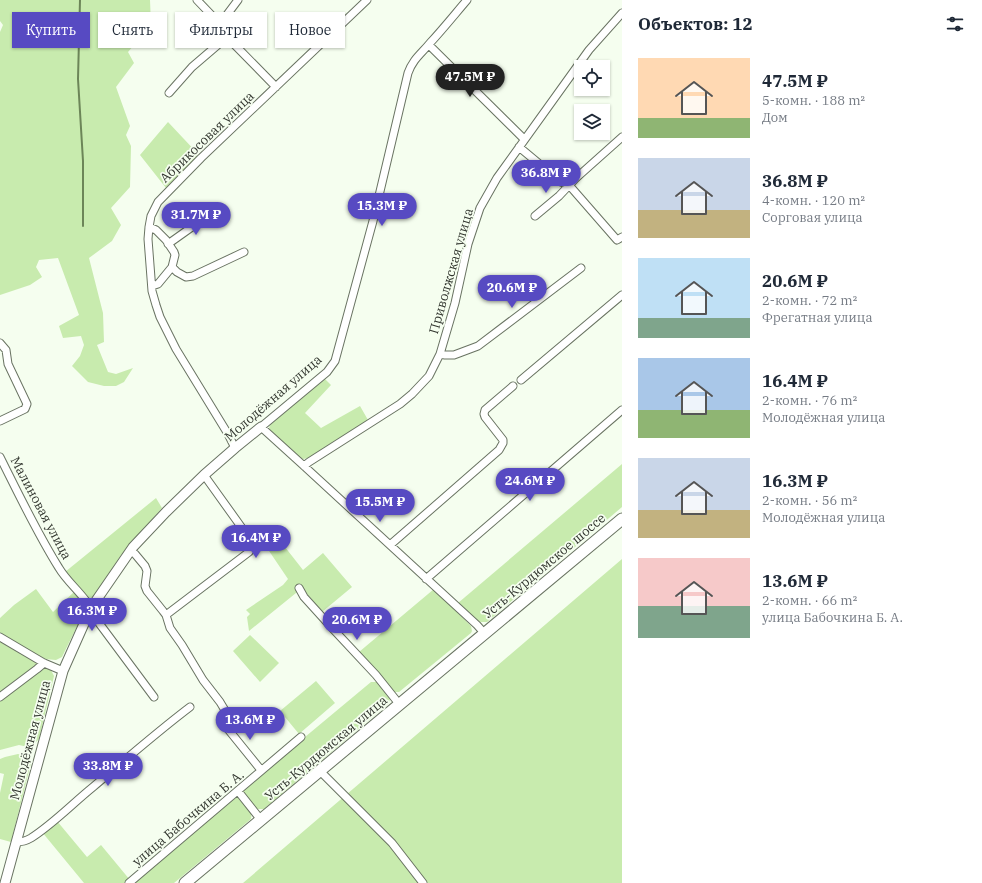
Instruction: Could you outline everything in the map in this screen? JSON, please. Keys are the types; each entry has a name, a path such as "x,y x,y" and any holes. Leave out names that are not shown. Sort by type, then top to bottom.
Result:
{"main road":[{"name":"Усть-Курдюмское шоссе","path":"485,634 622,519"},
{"name":"Усть-Курдюмская улица","path":"185,883 485,634"}],"street":[{"path":"197,0 208,12"},
{"path":"229,12 238,0"},
{"name":"Абрикосовая улица","path":"235,448 176,349 156,305 149,264 148,239 151,216 158,202 201,158 367,0"},
{"name":"Молодёжная улица","path":"5,883 63,671 91,608 130,551 166,512 204,475 235,448 327,372 335,360 373,221 410,65 467,0"},
{"name":"Приволжская улица","path":"304,466 400,404 429,376 440,354 455,303 468,244 480,208 497,178 588,50 622,13"},
{"path":"429,45 524,139"},
{"path":"169,93 192,67 214,48"},
{"path":"238,48 276,87"},
{"path":"535,216 559,196 575,179 622,137"},
{"path":"519,147 561,182 570,185 620,239"},
{"path":"168,244 213,212"},
{"path":"149,227 156,230 175,255 172,267 158,284 152,286"},
{"path":"172,267 186,277 193,276 244,252"},
{"path":"440,354 454,355 478,346 582,268"},
{"path":"521,380 622,295"},
{"path":"0,343 6,350 8,364 27,404 25,409 0,421"},
{"path":"390,545 499,450 503,440 485,418 484,414 485,410 513,386"},
{"path":"426,579 622,410"},
{"path":"261,428 477,625 485,634"},
{"name":"Малиновая улица","path":"0,457 45,545 61,571 91,608"},
{"path":"130,551 135,554 145,566 147,572 145,586 166,615 249,552 252,548 247,535 204,475"},
{"path":"299,588 304,597 376,675 400,705"},
{"path":"91,608 93,616 154,697"},
{"name":"улица Бабочкина Б. А.","path":"166,615 170,628 203,680 226,712 222,718 223,723 261,770"},
{"path":"0,637 44,663 63,671"},
{"name":"Молодёжная улица","path":"0,697 44,663"},
{"path":"16,842 21,842 32,838 59,817 190,706"},
{"name":"улица Бабочкина Б. А.","path":"130,883 301,737"},
{"path":"320,771 392,844 423,883"},
{"path":"238,791 261,820"}],"green space":[{"path":"0,0 150,0 150,12 98,12 98,48 131,48 128,52 134,63 116,87 130,126 126,135 131,146 130,187 111,208 121,225 112,241 89,258 103,313 104,342 97,345 108,372 116,374 133,368 124,382 116,386 104,386 88,382 72,366 80,356 84,345 81,336 63,338 59,326 79,315 58,258 39,260 36,267 42,277 30,285 0,295 0,32 3,25 0,21"},
{"path":"168,122 199,155 166,188 140,155"},
{"path":"325,379 331,385 305,413 321,428 360,406 368,420 308,458 303,459 297,457 270,430 269,427"},
{"path":"622,464 622,507 487,622 480,622 458,603"},
{"path":"156,498 162,508 121,555 93,597 85,597 65,572"},
{"path":"274,533 303,570 323,553 352,587 322,612 303,589 249,631 247,617 250,614 246,610 283,585 288,579 263,542"},
{"path":"622,559 622,883 243,883"},
{"path":"36,589 53,612 75,591 84,603 84,612 62,657 56,660 45,659 0,634 0,618 14,605"},
{"path":"434,589 471,626 472,631 399,692 392,691 359,652"},
{"path":"250,635 279,663 260,682 233,651"},
{"path":"0,642 51,670 54,676 39,739 28,747 19,745 0,750"},
{"path":"316,681 335,703 299,734 280,711"},
{"path":"371,682 380,682 390,698 389,703 264,809 258,809 254,806 243,791 245,787"},
{"path":"18,754 28,757 31,763 11,842 0,839 0,793 4,774 0,773 0,759"},
{"path":"234,797 240,797 248,807 251,813 251,819 174,883 135,883"},
{"path":"57,821 87,857 101,845 130,880 126,883 84,883 42,832"}],"waterway":[{"path":"80,0 78,79 83,161 83,226"}]}
